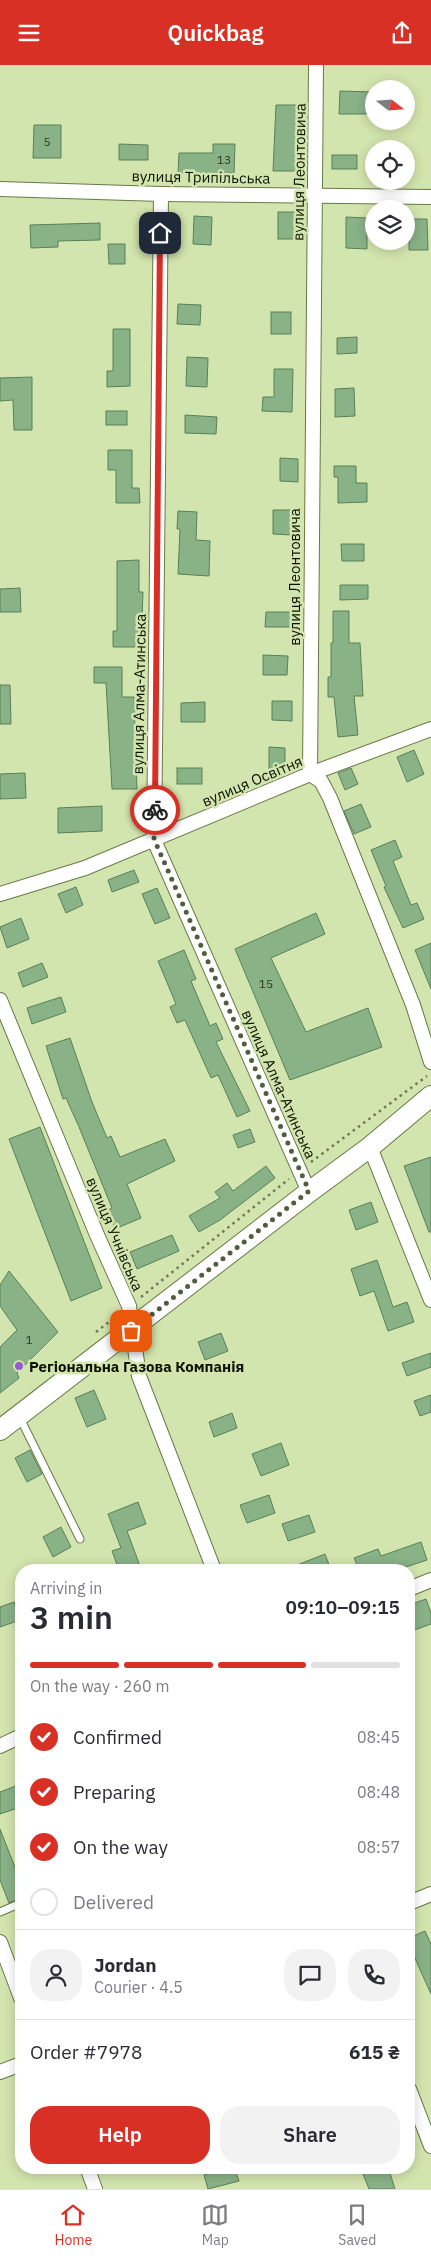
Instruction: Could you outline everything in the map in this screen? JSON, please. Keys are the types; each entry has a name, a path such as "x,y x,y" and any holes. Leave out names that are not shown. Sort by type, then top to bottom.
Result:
{"main road":[{"path":"0,1430 131,1331 309,1191 370,1147 431,1096"}],"street":[{"name":"вулиця Леонтовича","path":"310,774 316,65"},
{"name":"вулиця Трипільська","path":"0,189 161,194 431,197"},
{"name":"вулиця Алма-Атинська","path":"161,194 154,839 309,1191"},
{"name":"вулиця Освітня","path":"0,894 85,868 310,774 431,729"},
{"path":"310,774 321,781 330,798 413,1005 431,1062"},
{"name":"вулиця Учнівська","path":"0,1000 100,1244 129,1306 131,1331 139,1376 212,1564"},
{"path":"370,1147 431,1300"},
{"path":"415,1587 431,1580"},
{"path":"0,1746 15,1739"},
{"path":"415,1901 431,1894"},
{"path":"0,1942 15,1982"},
{"path":"0,2072 15,2066"},
{"path":"415,2105 431,2146"},
{"path":"90,2174 95,2189"}],"lane":[{"path":"19,1416 80,1539"},
{"path":"0,1912 15,1906"}],"path":[{"path":"91,1336 299,1171 431,1073"}],"building":[{"path":"340,91 365,92 365,114 339,114"},
{"path":"276,105 301,105 301,131 297,130 297,171 273,171"},
{"path":"34,125 61,125 61,158 33,158"},
{"path":"119,144 148,145 148,160 119,160"},
{"path":"213,144 235,144 234,173 178,173 179,153 213,153"},
{"path":"332,155 357,155 357,169 332,169"},
{"path":"278,212 295,212 295,239 278,239"},
{"path":"194,216 212,217 211,245 193,244"},
{"path":"346,217 365,218 365,249 346,248"},
{"path":"415,219 427,219 428,250 415,250"},
{"path":"100,223 100,240 58,241 58,247 31,248 30,225"},
{"path":"108,244 125,244 125,264 109,264"},
{"path":"178,304 201,305 200,325 177,324"},
{"path":"271,312 291,312 291,334 271,334"},
{"path":"113,329 130,329 130,386 107,387 107,371 113,371"},
{"path":"357,337 357,353 337,354 337,338"},
{"path":"187,357 208,358 207,387 186,386"},
{"path":"274,369 293,369 292,412 262,411 263,397 274,397"},
{"path":"32,377 32,430 14,430 13,400 0,401 0,378"},
{"path":"354,388 355,416 335,417 335,389"},
{"path":"106,411 127,411 127,425 106,425"},
{"path":"185,415 217,417 216,434 185,433"},
{"path":"108,450 132,450 132,488 139,488 140,503 116,503 116,470 108,470"},
{"path":"280,458 298,459 298,482 280,481"},
{"path":"334,466 356,466 356,483 367,483 367,502 338,503 338,477 334,477"},
{"path":"273,510 292,510 291,535 273,534"},
{"path":"178,511 197,512 196,540 210,541 209,576 178,574 180,529 177,529"},
{"path":"341,544 364,544 364,561 342,561"},
{"path":"139,560 139,592 143,592 141,647 113,647 113,631 117,631 117,561"},
{"path":"340,585 368,585 368,599 340,600"},
{"path":"20,588 21,612 0,612 0,589"},
{"path":"333,611 349,611 349,643 360,643 363,696 354,696 358,735 338,737 334,697 328,697 328,677 331,677 331,643 333,643"},
{"path":"266,612 293,612 293,627 265,627"},
{"path":"263,655 288,656 287,675 263,675"},
{"path":"94,667 122,667 122,697 134,697 137,789 112,789 106,683 94,683"},
{"path":"0,685 10,685 11,724 0,724"},
{"path":"272,701 292,701 292,721 272,720"},
{"path":"205,702 205,722 181,722 181,703"},
{"path":"269,747 285,748 285,771 269,771"},
{"path":"414,750 424,774 407,782 397,757"},
{"path":"177,768 202,768 202,784 177,784"},
{"path":"351,768 358,784 345,790 338,773"},
{"path":"25,773 26,798 0,799 0,774"},
{"path":"361,804 371,827 354,834 344,811"},
{"path":"102,806 102,831 58,833 58,808"},
{"path":"395,840 402,857 393,861 411,905 417,903 424,919 403,928 384,887 386,886 371,850"},
{"path":"134,870 139,882 112,892 108,880"},
{"path":"76,887 83,905 66,913 58,894"},
{"path":"157,888 170,918 155,924 142,894"},
{"path":"316,913 325,934 271,958 306,1032 368,1008 382,1047 290,1080 235,949"},
{"path":"21,918 29,939 7,948 0,927"},
{"path":"431,943 431,989 415,950"},
{"path":"184,950 196,979 191,981 210,1026 216,1023 223,1039 216,1042 250,1111 237,1117 218,1075 211,1078 185,1020 177,1023 170,1007 176,1004 158,961"},
{"path":"42,963 48,977 23,987 18,973"},
{"path":"61,997 66,1012 32,1024 27,1008"},
{"path":"70,1038 92,1102 107,1138 111,1136 120,1157 165,1139 175,1161 127,1184 141,1218 115,1229 108,1210 112,1208 66,1098 63,1099 46,1046"},
{"path":"40,1127 102,1288 71,1301 9,1139"},
{"path":"250,1129 255,1142 238,1148 233,1135"},
{"path":"431,1157 431,1232 429,1232 404,1166"},
{"path":"266,1166 275,1178 220,1220 199,1232 189,1216 220,1198 215,1192 227,1183 233,1191"},
{"path":"371,1202 378,1222 356,1230 349,1210"},
{"path":"172,1235 179,1251 137,1269 130,1252"},
{"path":"377,1260 393,1307 407,1302 414,1322 388,1331 374,1291 360,1296 351,1269"},
{"path":"9,1271 58,1332 17,1373 19,1378 0,1393 0,1347 17,1330 0,1306 0,1285"},
{"path":"221,1333 228,1351 205,1360 198,1342"},
{"path":"431,1353 431,1367 407,1376 402,1363"},
{"path":"94,1390 106,1419 87,1427 75,1398"},
{"path":"431,1395 431,1412 420,1416 414,1401"},
{"path":"232,1413 237,1428 214,1437 209,1422"},
{"path":"281,1443 289,1465 261,1476 252,1454"},
{"path":"30,1450 42,1474 27,1482 15,1458"},
{"path":"269,1495 275,1513 247,1523 240,1505"},
{"path":"138,1502 146,1524 127,1531 139,1564 117,1564 112,1551 121,1548 108,1514"},
{"path":"309,1515 315,1532 288,1541 282,1524"},
{"path":"61,1527 71,1547 53,1557 43,1537"},
{"path":"421,1542 427,1560 415,1564 356,1564 354,1558 378,1549 381,1556"},
{"path":"325,1554 329,1564 300,1564"},
{"path":"426,1599 431,1613 431,1624 415,1630 415,1603"},
{"path":"14,1602 15,1622 0,1627 0,1607"},
{"path":"15,1786 15,1809 0,1814 0,1792"},
{"path":"0,1829 15,1867 15,1900 9,1903 0,1880"},
{"path":"425,1931 431,1944 431,1994 415,1958 415,1935"},
{"path":"236,2174 239,2181 208,2189 204,2175"},
{"path":"363,2174 390,2174 395,2189 369,2189"}],"way so far":[{"path":"131,1331 309,1191 154,839 155,810"}],"place":[{"name":"Регіональна Газова Компанія","path":"19,1366"}],"route":[{"path":"155,810 160,233"}]}
